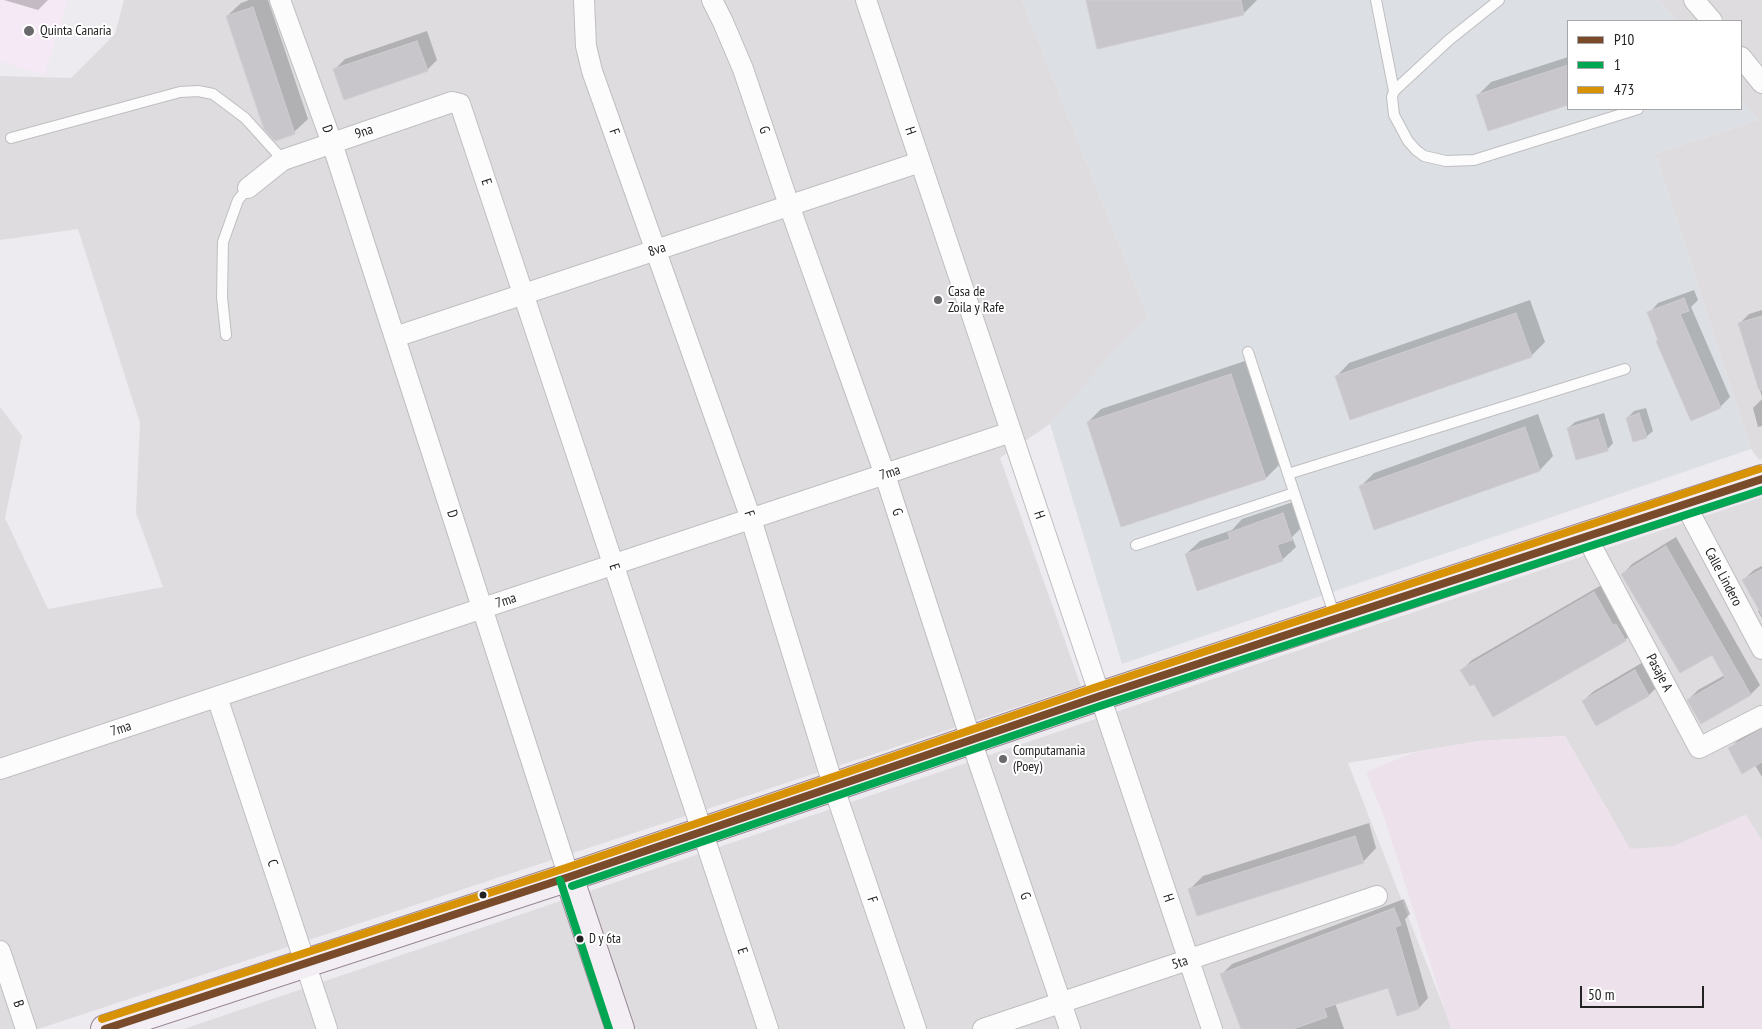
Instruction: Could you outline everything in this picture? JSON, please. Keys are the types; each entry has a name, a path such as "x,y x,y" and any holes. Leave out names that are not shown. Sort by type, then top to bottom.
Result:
{"main road":[{"path":"105,1029 569,877 1100,696 1762,479"},
{"name":"D","path":"569,877 620,1029"}],"street":[{"name":"D","path":"280,0 332,142 569,877"},
{"name":"F","path":"584,0 586,46 592,71 751,519 834,788 916,1029"},
{"name":"G","path":"712,0 724,22 743,69 885,475 971,740 1070,1029"},
{"name":"H","path":"866,0 1212,1029"},
{"path":"1694,0 1711,20"},
{"path":"1742,58 1762,83"},
{"name":"9na","path":"248,188 283,160 452,102 460,104"},
{"name":"E","path":"460,104 768,1029"},
{"name":"8va","path":"394,337 920,162"},
{"name":"7ma","path":"0,769 1011,432"},
{"name":"Calle Lindero","path":"1685,504 1762,650"},
{"name":"Pasaje A","path":"1586,536 1699,748 1762,716"},
{"name":"C","path":"217,697 327,1029"},
{"name":"5ta","path":"984,1029 1377,896"},
{"name":"B","path":"0,951 26,1029"}],"lane":[{"path":"1376,0 1394,91"},
{"path":"1499,0 1449,40 1394,91 1392,97 1394,114 1408,141 1424,156 1446,161 1474,160 1635,110"},
{"path":"11,138 180,92 198,91 213,94 245,118 283,160"},
{"path":"226,335 222,297 223,242 238,200 248,188"},
{"path":"1248,352 1335,619"},
{"path":"1288,474 1625,369"},
{"path":"1136,545 1294,493"}],"shaded area":[{"name":"Quinta Canaria","path":"0,0 68,0 44,75 0,61"},
{"path":"124,0 1022,0 1148,317 1050,424 1000,458 1081,686 38,1029 0,1029 0,407 22,436 5,518 48,609 163,587 136,513 140,423 78,229 0,240 0,76 71,78 115,34"},
{"path":"1022,0 1659,0 1675,20 1567,20 1567,110 1742,110 1742,101 1758,120 1655,154 1751,449 1122,664 1050,424 1114,351 1148,317"},
{"path":"1659,0 1762,0 1762,459 1759,460 1751,449 1655,154 1758,120 1742,101 1742,20 1675,20"},
{"path":"1762,497 1762,841 1746,815 1673,847 1630,849 1565,736 1479,741 1348,763 1451,1026 1450,1029 184,1029 1260,663"},
{"path":"1565,736 1630,849 1673,846 1746,815 1762,841 1762,1029 1451,1029 1384,817 1366,772 1415,752 1479,741"}],"building":[{"path":"1086,0 1241,0 1244,15 1097,49"},
{"path":"253,7 295,134 275,141 264,129 226,16"},
{"path":"417,41 428,71 344,100 333,69"},
{"path":"1567,65 1567,105 1488,131 1476,95"},
{"path":"1684,298 1689,311 1680,314 1721,408 1691,421 1656,341 1658,340 1647,312"},
{"path":"1516,313 1532,357 1350,420 1335,376"},
{"path":"1762,316 1762,390 1759,390 1738,323"},
{"path":"1231,374 1266,479 1121,527 1087,422"},
{"path":"1639,413 1647,438 1633,442 1626,418"},
{"path":"1598,419 1608,451 1576,460 1567,428"},
{"path":"1525,427 1540,471 1374,530 1359,486"},
{"path":"1283,513 1292,540 1277,545 1283,561 1197,591 1185,554 1230,539 1228,533"},
{"path":"1666,546 1751,695 1701,724 1687,700 1725,678 1712,655 1680,673 1621,574"},
{"path":"1762,569 1762,615 1742,580"},
{"path":"1594,592 1613,625 1616,624 1626,641 1493,717 1474,684 1470,686 1460,670"},
{"path":"1635,670 1649,696 1596,726 1582,701"},
{"path":"1762,729 1762,762 1742,774 1728,748"},
{"path":"1355,836 1364,863 1197,916 1188,889"},
{"path":"1394,908 1401,925 1395,927 1419,1009 1397,1016 1388,988 1324,1008 1327,1017 1293,1029 1241,1029 1220,974"}],"transit line":[{"name":"473","path":"102,1019 566,868 1097,687 1759,469"},
{"name":"P10","path":"105,1029 569,877 1100,696 1762,479"},
{"name":"1","path":"572,886 1103,705 1762,490"},
{"name":"1","path":"560,880 609,1029"}],"place":[{"name":"Quinta Canaria","path":"29,31"},
{"name":"Casa de Zoila y Rafe","path":"938,300"},
{"name":"Computamania (Poey)","path":"1003,759"},
{"name":"D y 6ta","path":"580,939"}]}
